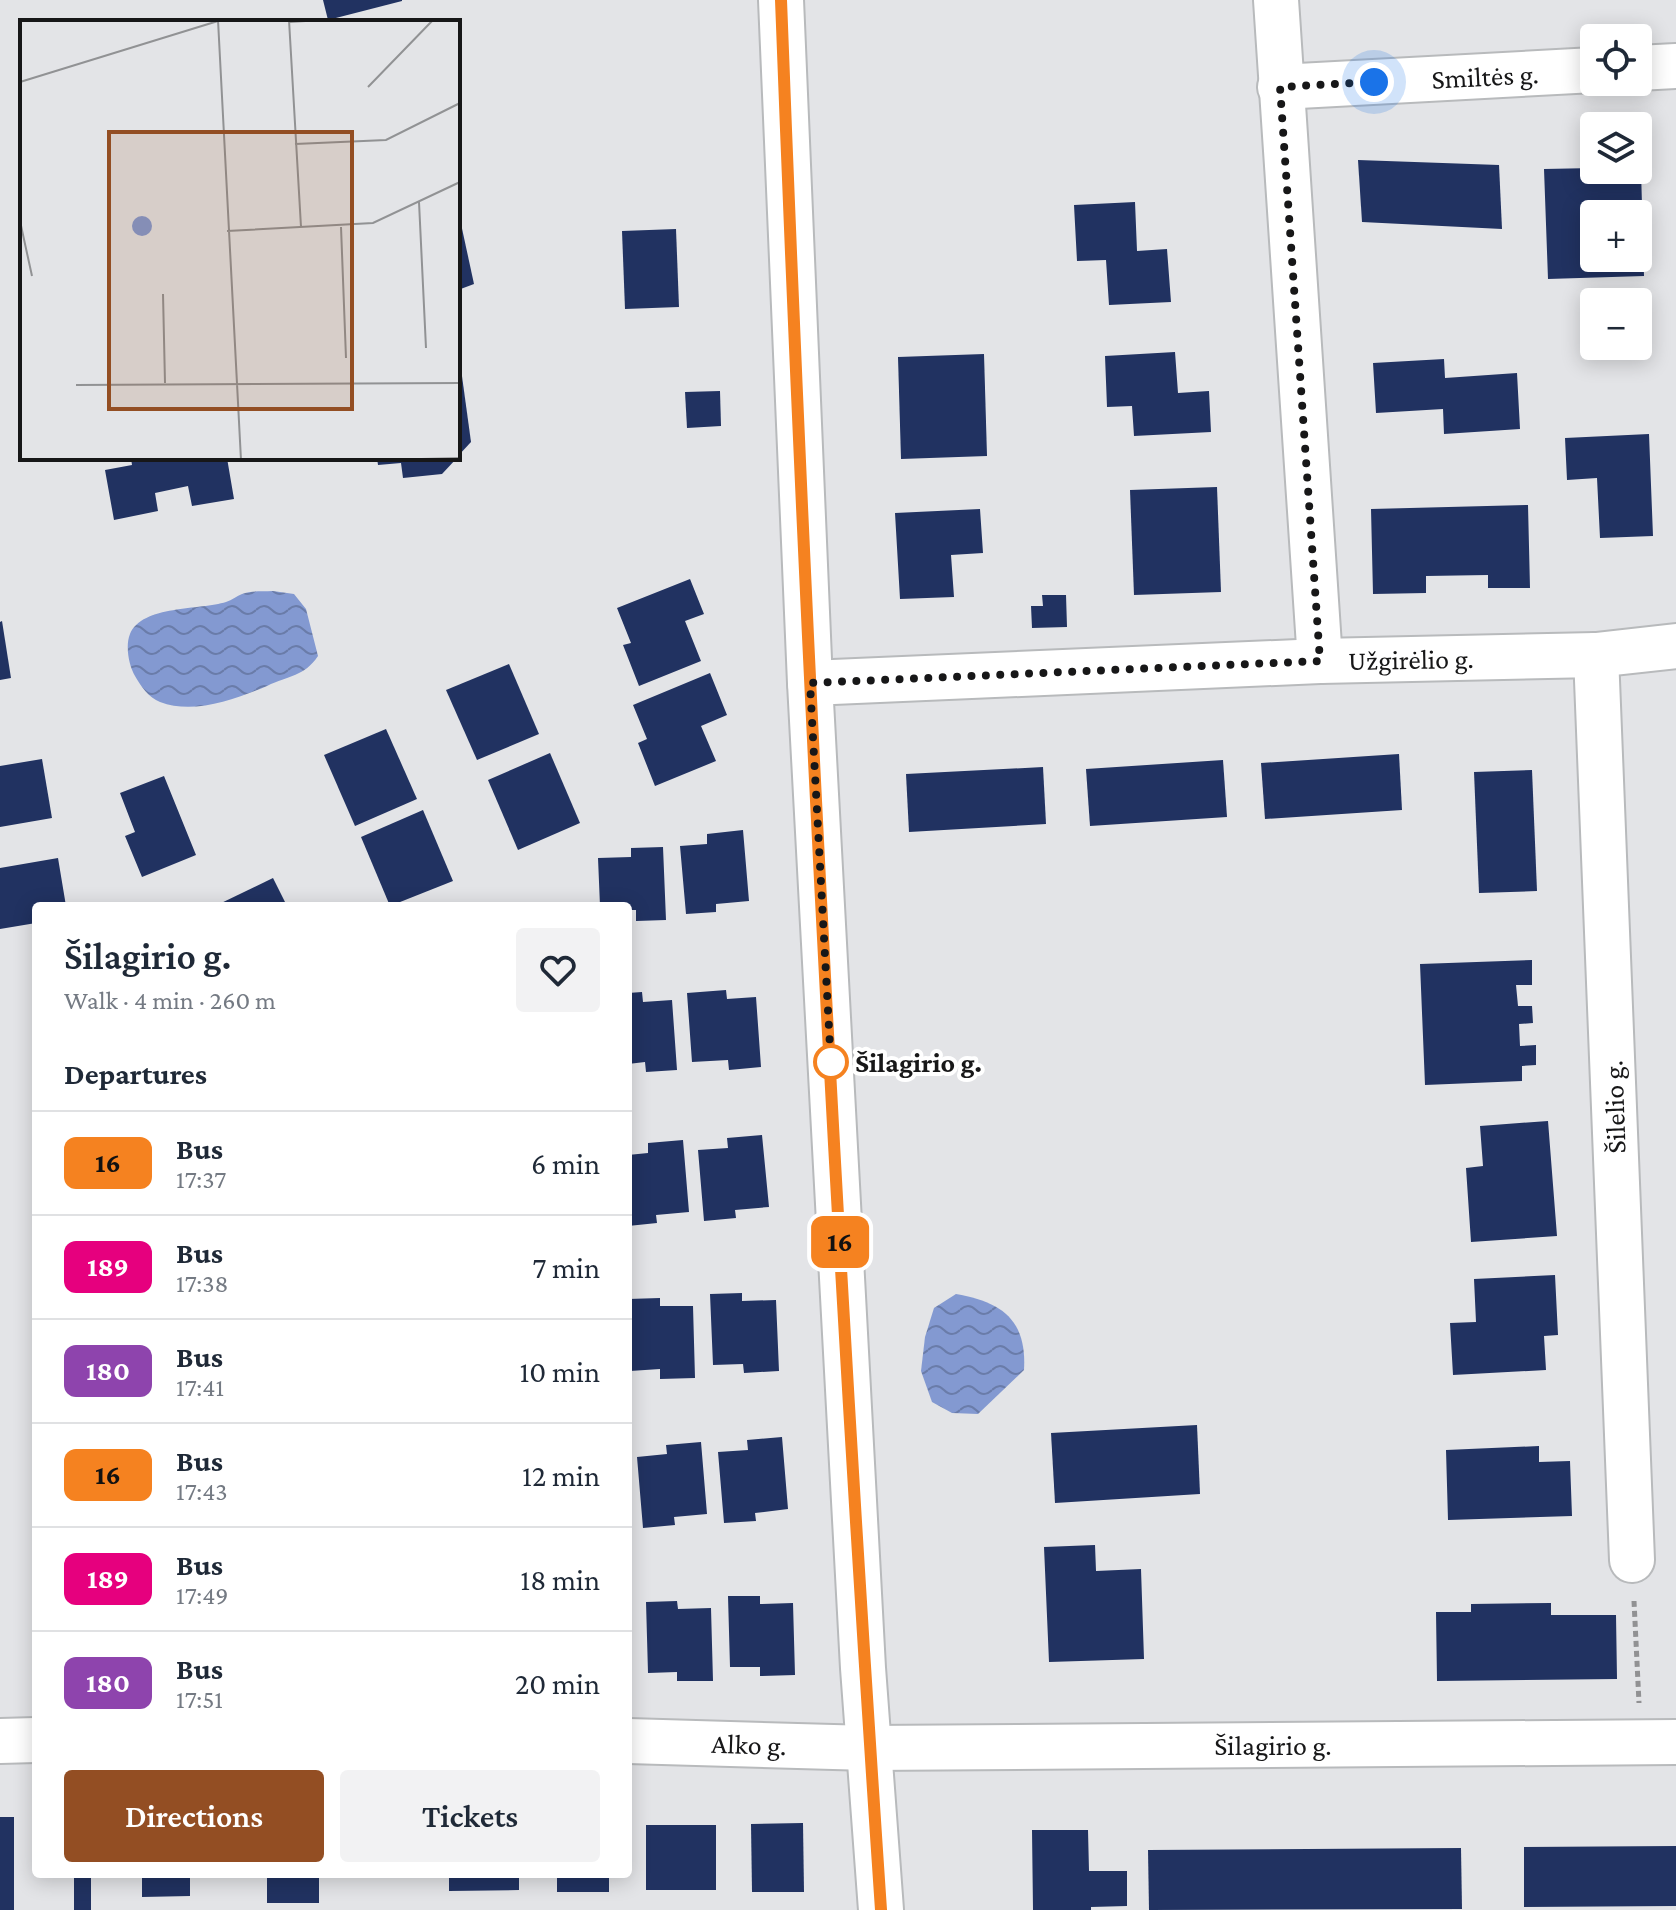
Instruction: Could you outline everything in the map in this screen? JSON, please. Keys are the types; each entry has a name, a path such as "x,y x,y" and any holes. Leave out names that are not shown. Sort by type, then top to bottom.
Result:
{"street":[{"path":"781,0 799,476 869,1748 881,1910"},
{"path":"1276,0 1320,661"},
{"path":"1652,67 1676,66"},
{"name":"Smiltės g.","path":"1280,87 1580,71"},
{"name":"Užgirėlio g.","path":"810,683 1320,661 1596,655 1676,646"},
{"name":"Šilelio g.","path":"1596,655 1632,1560"},
{"path":"0,1741 32,1740"},
{"name":"Alko g.","path":"632,1741 869,1748"},
{"name":"Šilagirio g.","path":"869,1748 1658,1742"}],"path":[{"path":"1632,1560 1658,1742"}],"water":[{"path":"249,592 294,594 306,609 318,656 307,668 242,696 201,706 173,706 160,702 139,683 131,667 129,639 137,625 147,618 173,610 226,602"},
{"path":"956,1294 999,1308 1016,1326 1024,1353 1024,1370 978,1414 952,1413 932,1402 921,1371 925,1337 934,1308"}],"building":[{"path":"323,0 402,0 402,1 328,20"},
{"path":"1358,160 1499,165 1502,229 1362,222"},
{"path":"1580,168 1580,184 1641,184 1642,200 1580,200 1580,272 1644,272 1644,276 1548,279 1544,169"},
{"path":"1135,202 1137,251 1167,249 1171,302 1109,305 1106,260 1077,261 1074,205"},
{"path":"460,219 474,284 460,289"},
{"path":"676,229 679,307 625,309 622,231"},
{"path":"1175,352 1178,393 1209,391 1211,432 1134,436 1132,406 1107,407 1105,356"},
{"path":"984,354 987,456 901,459 898,357"},
{"path":"1444,359 1445,378 1517,373 1520,429 1444,434 1443,409 1376,413 1373,363"},
{"path":"460,362 471,442 460,454"},
{"path":"720,391 721,426 687,428 685,392"},
{"path":"1649,434 1653,536 1600,538 1597,478 1567,480 1565,438"},
{"path":"131,460 227,460 234,499 192,506 188,486 155,493 158,511 114,520 105,470 132,465"},
{"path":"377,460 455,460 442,474 403,478 401,463 378,465"},
{"path":"1217,487 1221,592 1134,595 1130,490"},
{"path":"1528,505 1530,588 1488,588 1488,575 1426,576 1426,593 1373,594 1371,509"},
{"path":"980,509 983,553 951,555 954,597 900,599 895,513"},
{"path":"690,579 704,614 685,621 701,661 639,686 623,645 631,643 617,608"},
{"path":"1042,595 1066,595 1067,627 1032,628 1031,606 1043,606"},
{"path":"0,622 11,678 0,680"},
{"path":"509,664 539,734 477,760 446,690"},
{"path":"710,673 727,715 701,726 716,761 655,786 638,743 647,739 633,705"},
{"path":"386,729 417,799 355,826 324,755"},
{"path":"550,753 580,823 518,850 488,780"},
{"path":"1399,754 1402,810 1265,819 1261,763"},
{"path":"42,759 52,818 0,827 0,766"},
{"path":"1223,760 1227,817 1090,826 1086,769"},
{"path":"1043,767 1046,824 909,832 906,774"},
{"path":"1532,770 1537,891 1479,893 1474,772"},
{"path":"164,776 196,855 142,877 125,836 135,832 120,793"},
{"path":"423,810 453,881 400,902 388,902 361,837"},
{"path":"743,830 749,901 716,904 716,912 686,914 680,846 707,844 707,834"},
{"path":"663,847 666,920 636,921 632,902 600,902 598,858 631,857 631,848"},
{"path":"58,858 65,902 32,902 32,924 0,929 0,868"},
{"path":"273,878 285,902 223,902"},
{"path":"1532,960 1532,985 1516,985 1518,1006 1532,1006 1533,1023 1519,1024 1520,1046 1536,1045 1536,1065 1522,1066 1522,1081 1425,1085 1420,964"},
{"path":"726,990 727,999 756,997 761,1067 729,1070 728,1060 692,1062 687,993"},
{"path":"642,992 643,1002 672,1000 677,1070 646,1072 645,1062 632,1064 632,993"},
{"path":"1548,1121 1557,1236 1471,1242 1466,1168 1483,1166 1480,1126"},
{"path":"762,1135 769,1207 735,1210 736,1218 704,1221 698,1150 728,1148 727,1138"},
{"path":"683,1140 689,1212 656,1215 657,1223 632,1226 632,1155 648,1153 648,1143"},
{"path":"1555,1275 1558,1335 1544,1336 1546,1370 1453,1375 1450,1323 1476,1322 1474,1279"},
{"path":"742,1293 742,1301 776,1300 779,1371 744,1373 743,1364 713,1365 710,1294"},
{"path":"660,1298 660,1306 693,1306 695,1378 660,1379 660,1369 632,1371 632,1299"},
{"path":"1197,1425 1200,1494 1055,1503 1051,1433"},
{"path":"782,1437 788,1509 755,1513 756,1521 724,1523 718,1452 748,1450 747,1440"},
{"path":"701,1442 707,1514 674,1517 675,1525 643,1528 637,1457 667,1454 666,1445"},
{"path":"1539,1446 1539,1462 1570,1461 1572,1516 1448,1520 1446,1450"},
{"path":"1095,1545 1096,1571 1141,1569 1144,1659 1049,1662 1044,1547"},
{"path":"728,1596 760,1596 760,1604 793,1603 795,1675 760,1676 760,1667 730,1667"},
{"path":"677,1601 678,1609 711,1608 713,1681 677,1681 677,1672 648,1673 646,1602"},
{"path":"1551,1603 1551,1615 1616,1615 1617,1679 1437,1681 1436,1612 1471,1612 1471,1604"},
{"path":"0,1817 14,1817 14,1910 0,1910"},
{"path":"803,1823 804,1892 752,1892 751,1824"},
{"path":"646,1825 716,1825 716,1890 646,1890"},
{"path":"1032,1830 1088,1830 1089,1871 1127,1871 1127,1906 1091,1907 1091,1910 1033,1910"},
{"path":"1676,1846 1676,1906 1524,1907 1524,1847"},
{"path":"1461,1848 1462,1909 1149,1910 1148,1850"},
{"path":"74,1878 91,1878 91,1910 74,1910"},
{"path":"142,1878 190,1878 190,1896 142,1897"},
{"path":"267,1878 319,1878 319,1903 267,1903"},
{"path":"449,1878 519,1878 519,1890 449,1891"},
{"path":"557,1878 609,1878 609,1892 557,1892"}],"bus line":[{"name":"16","path":"781,0 799,476 863,1668 881,1910"}],"place":[{"name":"Šilagirio g.","path":"831,1062"}],"route":[{"path":"831,1062 831,1065 810,683 1320,661 1280,87 1374,82"}]}
